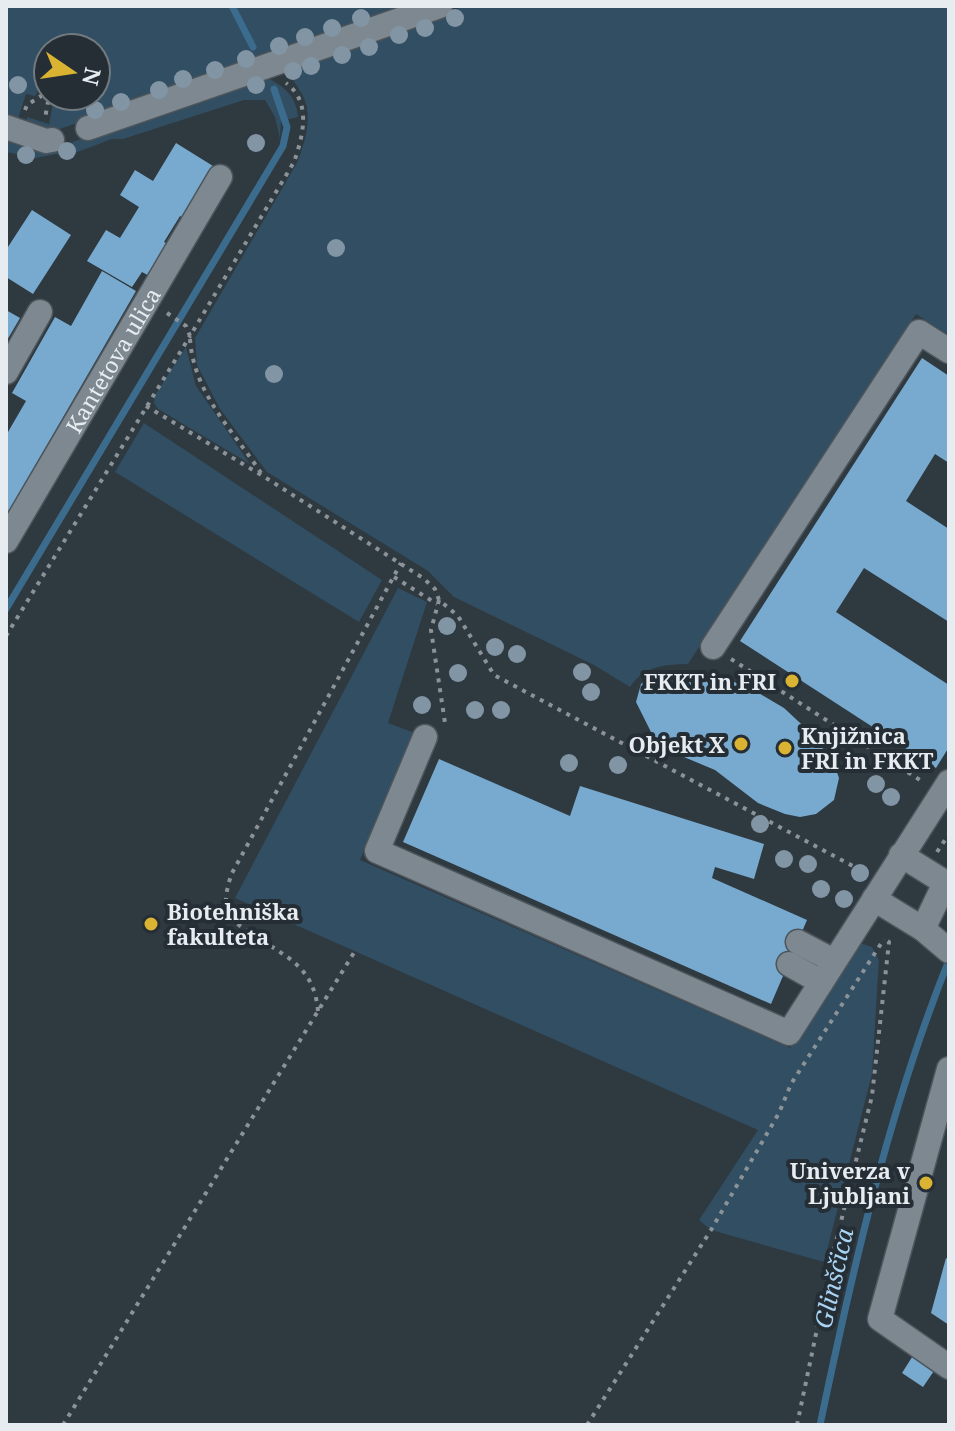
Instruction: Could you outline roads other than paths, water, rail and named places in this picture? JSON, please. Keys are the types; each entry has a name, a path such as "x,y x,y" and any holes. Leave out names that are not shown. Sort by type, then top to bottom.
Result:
{"street":[{"path":"88,128 440,6"},
{"path":"18,118 46,141 52,140"},
{"name":"Kantetova ulica","path":"6,541 220,177"},
{"path":"6,372 40,312"},
{"path":"713,647 919,332 949,351"},
{"path":"425,737 377,851 789,1033 827,972 887,902 901,855 945,788"},
{"path":"901,855 941,880 923,929"},
{"path":"887,902 949,951"},
{"path":"793,953 827,972"},
{"path":"949,1069 880,1319 949,1367"}],"waterway":[{"path":"232,6 253,47"},
{"path":"6,609 283,146 287,127 274,89"},
{"name":"Glinščica","path":"820,1425 874,1190 908,1073 949,960"}],"place":[{"name":"FKKT in FRI","path":"792,681"},
{"name":"Objekt X","path":"741,744"},
{"name":"Knjižnica FRI in FKKT","path":"785,748"},
{"name":"Biotehniška fakulteta","path":"151,924"},
{"name":"Univerza v Ljubljani","path":"926,1183"}]}
